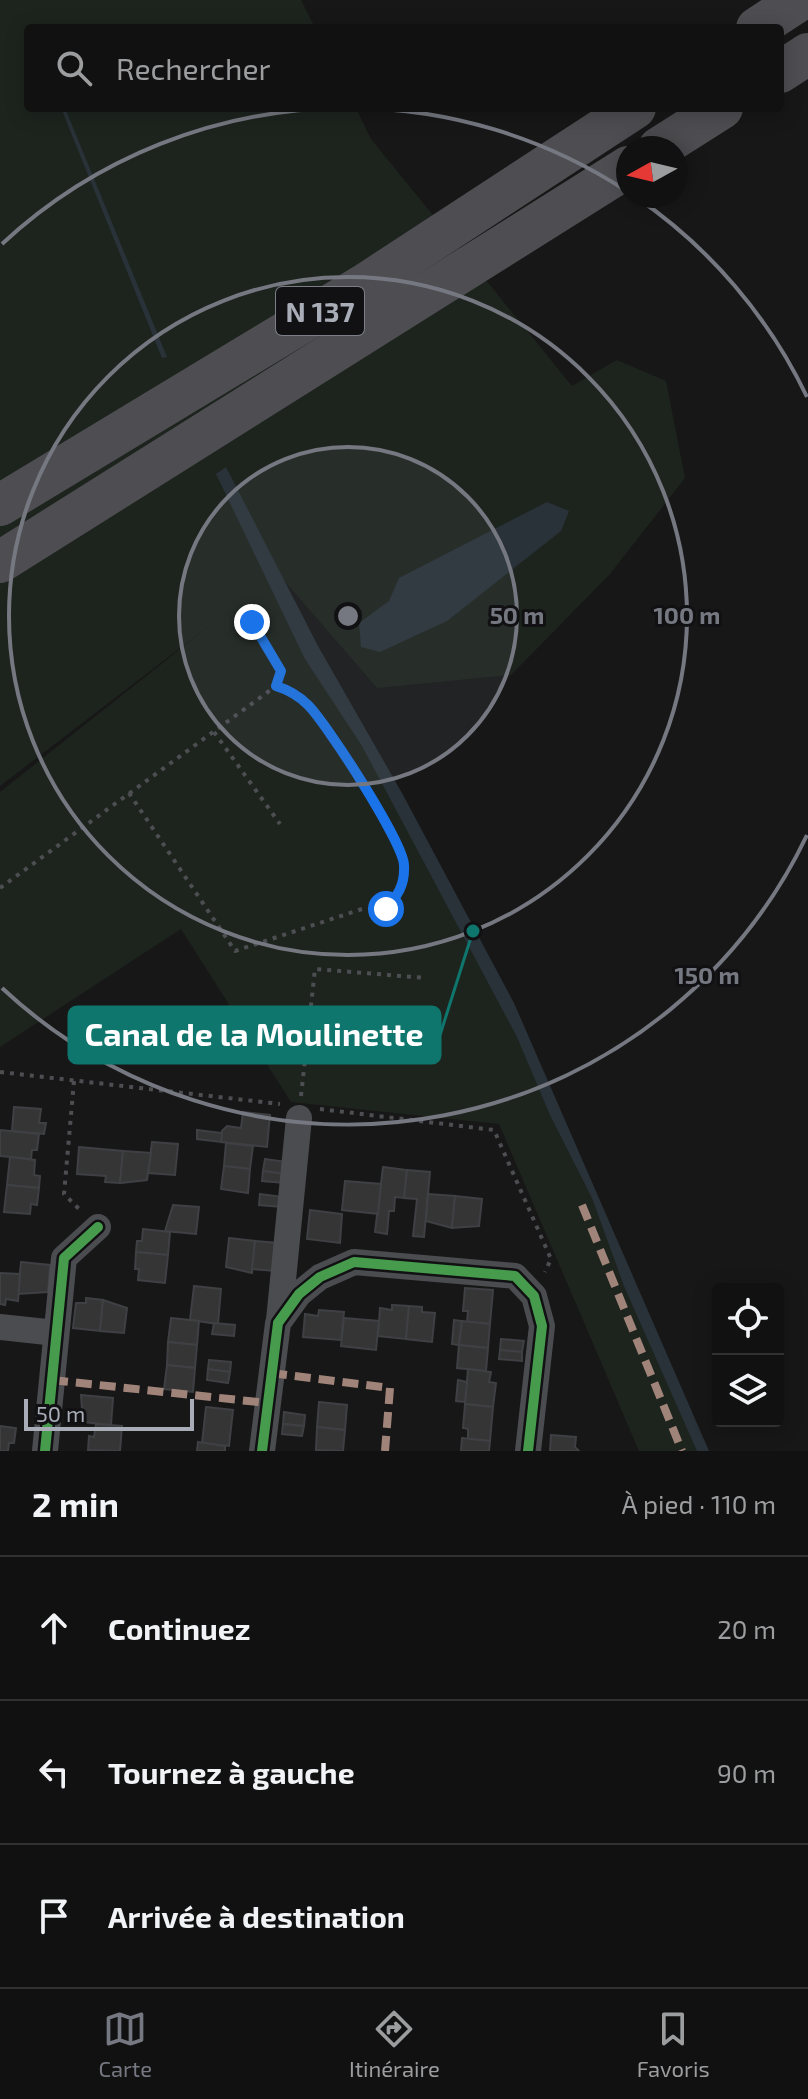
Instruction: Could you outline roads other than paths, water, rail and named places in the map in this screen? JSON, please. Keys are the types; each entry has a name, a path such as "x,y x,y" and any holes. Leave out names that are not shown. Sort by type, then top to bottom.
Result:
{"highway":[{"path":"763,24 800,0"},
{"path":"784,69 808,54"},
{"name":"N 137","path":"0,505 364,285 629,112"},
{"path":"678,136 716,112"},
{"name":"N 137","path":"0,562 616,175"}],"street":[{"path":"262,1451 299,1118"},
{"path":"45,1451 64,1258 98,1227"},
{"path":"278,1323 299,1294 320,1277 354,1262 515,1276 534,1296 542,1326 528,1451"},
{"path":"0,1327 56,1333"}],"place":[{"name":"Canal de la Moulinette","path":"473,931"}]}
